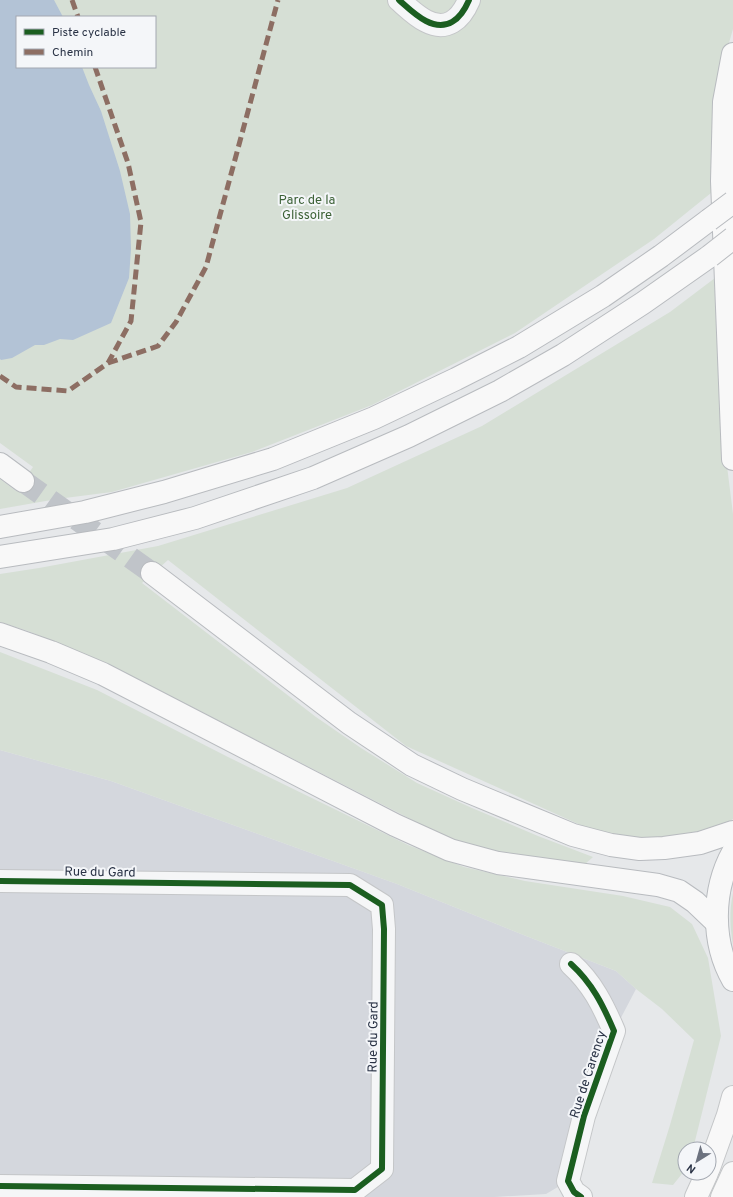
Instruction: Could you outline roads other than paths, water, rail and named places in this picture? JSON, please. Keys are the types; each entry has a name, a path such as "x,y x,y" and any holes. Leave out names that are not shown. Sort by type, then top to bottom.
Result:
{"main road":[{"path":"733,54 724,102 722,181 733,459"},
{"path":"0,527 85,512 164,492 273,459 374,418 519,347 603,296 733,202"},
{"path":"0,557 113,539 195,518 313,478 409,436 500,391 563,356 643,303 733,238"},
{"path":"0,464 23,481"},
{"path":"152,573 350,723 412,764 462,789 574,835 611,845 640,849 664,848 700,843 733,832"},
{"path":"0,634 51,652 103,674 395,825 450,850 498,863 658,885 679,891 695,902 717,923"},
{"path":"733,852 728,860 721,880 717,923 721,949 729,974 733,980"},
{"path":"717,1146 733,1097"},
{"path":"722,1197 733,1173"},
{"path":"696,1197 703,1181"}],"street":[{"path":"398,0 426,21 438,25 447,25 457,20 469,0"},
{"name":"Rue du Gard","path":"0,881 350,885 382,905 384,937 382,1169 355,1190 109,1192 0,1186"},
{"name":"Rue de Carency","path":"570,964 583,976 604,1005 614,1031 584,1116 568,1180 574,1192 581,1197"}],"water":[{"path":"0,0 54,0 62,16 16,16 16,68 82,68 101,111 120,171 130,214 131,249 129,278 111,323 73,340 60,339 44,345 35,345 12,358 0,359"}],"tunnel":[{"path":"23,481 152,573"}],"park label":[{"name":"Parc de la Glissoire","path":"307,206"}]}
